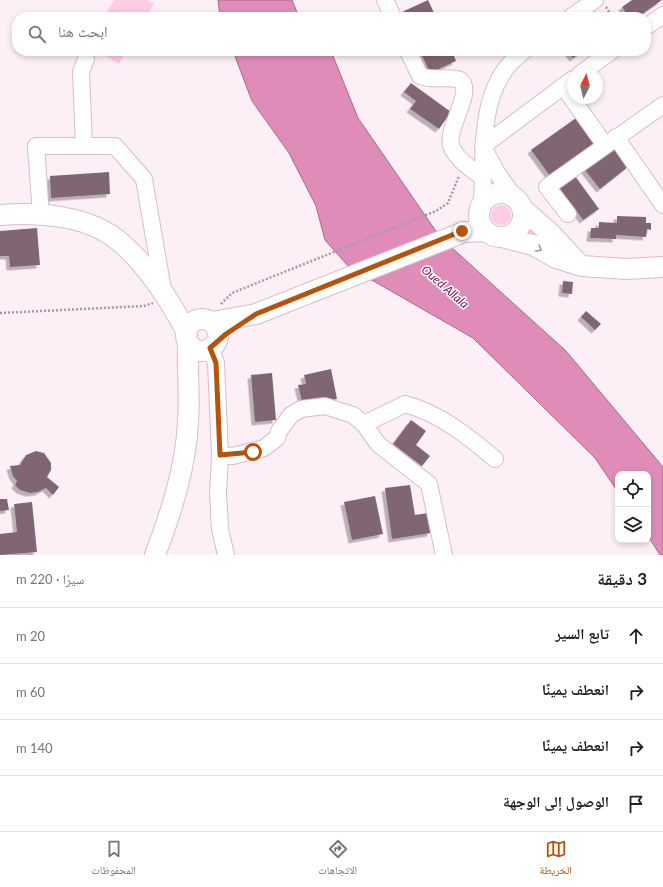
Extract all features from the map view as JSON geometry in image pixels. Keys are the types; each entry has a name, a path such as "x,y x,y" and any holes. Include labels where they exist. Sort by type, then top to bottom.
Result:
{"main road":[{"path":"457,234 470,225 485,200 495,194 518,202 582,266"},
{"path":"481,207 480,221 494,234 513,234 521,226 523,220 518,202"},
{"path":"0,215 22,214 80,222 114,238 128,250 201,343"},
{"path":"201,343 256,314 457,234 471,230 494,234 533,245 556,258 582,266 626,269 663,267"},
{"path":"163,294 208,321 216,328 218,335 201,343"},
{"path":"155,555 181,470 188,422 188,386 201,343 191,324 199,319 208,321 256,314"}],"street":[{"path":"385,0 391,12"},
{"path":"578,12 595,0"},
{"path":"651,23 663,15"},
{"path":"410,56 420,76 434,80 453,78 462,83 465,89 450,138 451,146 463,162 483,178"},
{"path":"481,207 483,178 482,146 486,113 500,80 511,60 517,56"},
{"path":"588,68 605,56"},
{"path":"84,146 81,72 86,59"},
{"path":"482,146 567,84"},
{"path":"583,104 610,141 663,205"},
{"path":"568,214 547,187 663,105"},
{"path":"41,216 36,146 115,146 144,179 163,294"},
{"path":"482,146 499,176 518,202"},
{"path":"201,343 216,363 220,455 220,529 226,555"},
{"path":"364,424 405,404 418,408 462,432 495,458"},
{"path":"220,455 240,454 264,448 277,438 279,431 291,415 301,409 325,406 353,415 364,424 378,444 428,484 444,555"}],"path":[{"path":"245,288 436,211 448,203 456,186 463,162"},
{"path":"0,314 144,306 154,303 163,294"}],"shaded area":[{"path":"114,0 147,0 154,4 149,12 107,12"},
{"path":"105,56 123,56 119,64"},
{"path":"501,205 508,208 511,215 508,222 501,225 494,222 491,215 494,208"},
{"path":"528,222 567,257 520,234"}],"water":[{"path":"218,0 292,0 297,12 219,12"},
{"name":"Oued Allala","path":"235,56 333,56 358,118 440,237 566,351 663,467 663,555 660,555 651,541 651,471 615,471 615,488 595,458 473,338 349,267 325,240 316,206 289,153 252,101"}],"building":[{"path":"428,0 434,12 402,12"},
{"path":"632,0 662,0 645,12 626,12 622,7"},
{"path":"422,56 454,56 456,61 430,73"},
{"path":"411,83 451,112 439,129 410,109 416,101 404,92"},
{"path":"576,118 595,143 550,176 531,150"},
{"path":"614,146 629,166 600,189 584,169"},
{"path":"109,172 110,194 51,198 50,176"},
{"path":"575,176 599,209 583,220 559,187"},
{"path":"617,216 646,217 646,223 651,223 651,230 647,229 646,237 616,235 616,239 590,238 591,228 599,228 599,222 617,223"},
{"path":"37,228 40,265 10,267 9,256 0,256 0,231"},
{"path":"563,281 573,282 572,294 562,293"},
{"path":"586,311 601,324 595,330 581,317"},
{"path":"331,369 337,399 303,406 298,385 306,384 304,375"},
{"path":"272,373 276,420 255,422 251,375"},
{"path":"411,420 426,431 416,445 430,456 422,466 393,444"},
{"path":"36,451 44,453 51,463 51,470 47,477 59,487 53,495 46,488 38,492 30,493 20,490 15,485 17,481 13,476 10,466 20,465 26,455"},
{"path":"410,485 415,515 428,513 431,533 392,539 385,488"},
{"path":"375,496 383,534 352,540 344,502"},
{"path":"0,499 7,499 9,510 0,511"},
{"path":"32,502 37,552 0,555 0,534 17,532 14,504"}],"route":[{"path":"253,452 233,456 220,455 216,363 210,348 226,334 256,314 462,231"}]}
